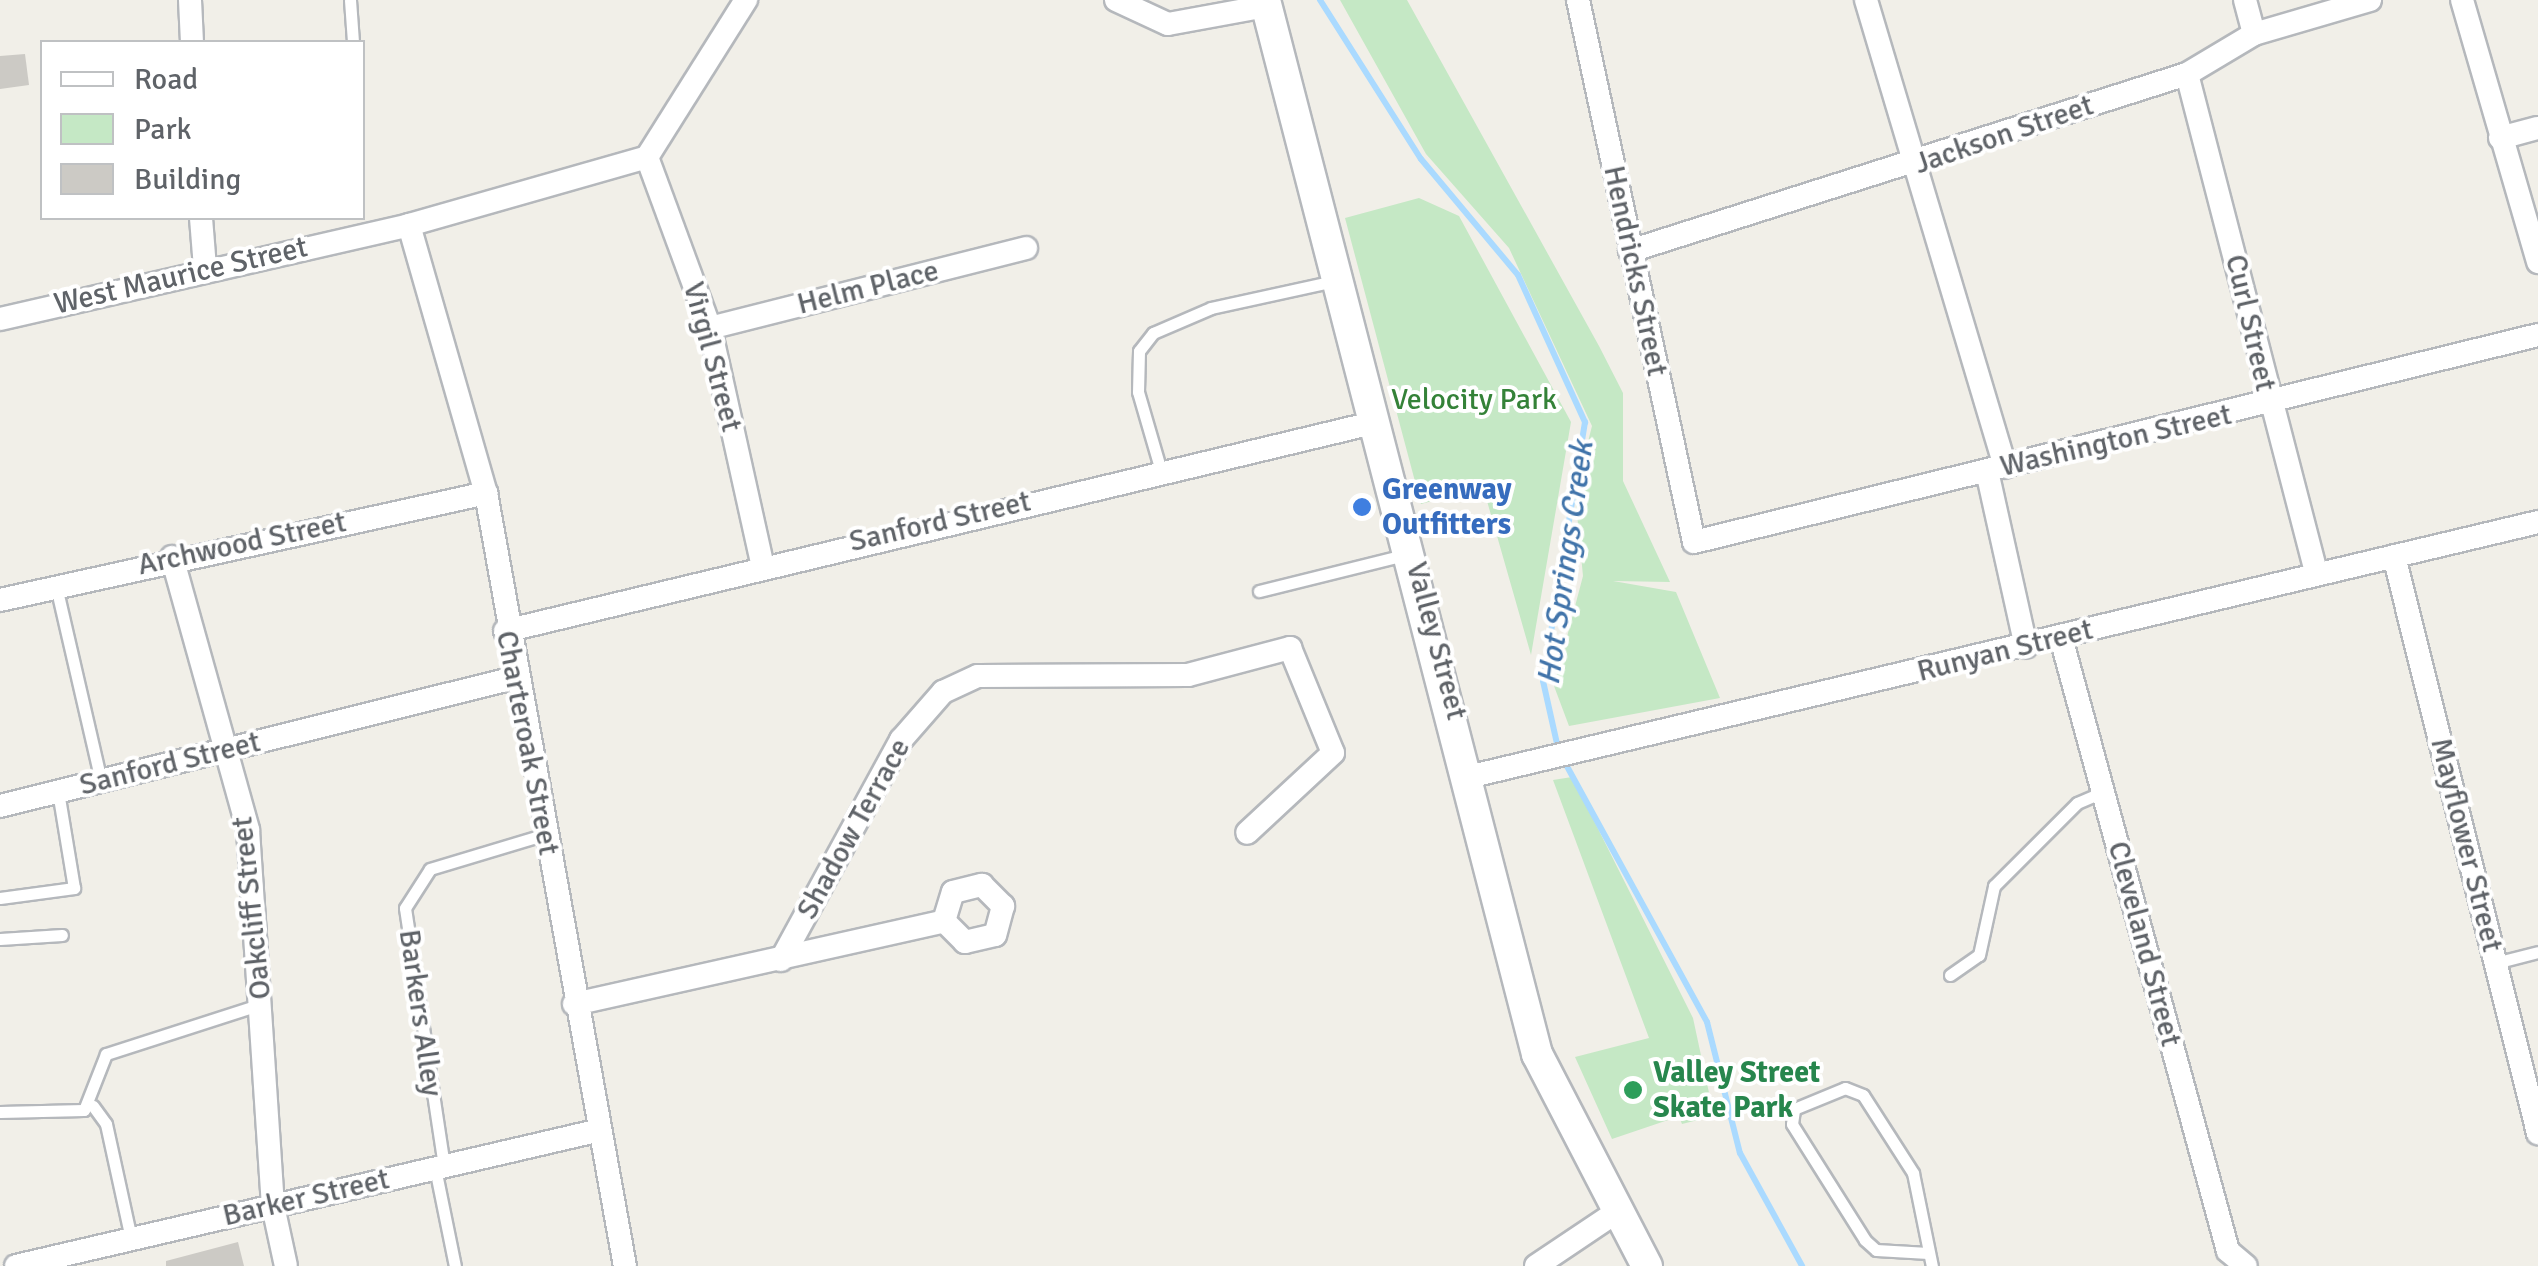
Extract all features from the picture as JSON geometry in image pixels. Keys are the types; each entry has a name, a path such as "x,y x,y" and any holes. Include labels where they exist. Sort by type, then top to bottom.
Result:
{"street":[{"path":"190,0 192,40"},
{"path":"647,157 746,0"},
{"path":"1116,0 1168,24 1274,2"},
{"name":"Hendricks Street","path":"1578,0 1694,542"},
{"path":"1866,0 1996,469 2026,646"},
{"path":"2245,0 2254,34"},
{"name":"Jackson Street","path":"1630,251 1910,167 2187,74 2254,34 2370,0"},
{"path":"2462,0 2538,262"},
{"name":"Valley Street","path":"1274,2 1338,280 1472,776 1537,1054 1646,1266"},
{"name":"Curl Street","path":"2187,74 2316,572"},
{"path":"2500,138 2538,128"},
{"name":"West Maurice Street","path":"0,319 363,226 409,225 647,157"},
{"name":"Virgil Street","path":"647,157 710,328 762,562"},
{"path":"201,220 205,268"},
{"name":"Charteroak Street","path":"409,225 486,493 505,631 546,834 596,1132 625,1266"},
{"name":"Helm Place","path":"710,328 1026,248"},
{"name":"Washington Street","path":"1694,542 2538,336"},
{"name":"Sanford Street","path":"505,631 762,562 1376,422"},
{"name":"Archwood Street","path":"0,600 172,557 486,493"},
{"name":"Runyan Street","path":"1472,776 1578,754 2061,638 2316,572 2538,522"},
{"name":"Mayflower Street","path":"2394,556 2538,1134"},
{"name":"Oakcliff Street","path":"172,557 229,750 256,881 272,1206 286,1266"},
{"name":"Cleveland Street","path":"2061,638 2237,1258"},
{"name":"Shadow Terrace","path":"782,960 901,740 943,692 978,676 1188,675 1290,648 1334,752 1247,833"},
{"name":"Sanford Street","path":"0,806 514,678"},
{"path":"574,1004 944,921"},
{"name":"Barker Street","path":"16,1266 596,1132"},
{"path":"1536,1266 1618,1211"}],"lane":[{"path":"350,0 353,40"},
{"path":"1162,471 1138,392 1139,351 1153,333 1211,308 1338,280"},
{"path":"1259,591 1412,552"},
{"path":"56,586 101,781"},
{"path":"0,898 74,888 58,791"},
{"path":"1950,976 1979,955 1994,886 2077,803 2103,792"},
{"name":"Barkers Alley","path":"456,1266 405,908 430,869 546,834"},
{"path":"0,939 62,935"},
{"path":"2496,962 2538,952"},
{"path":"131,1239 106,1124 93,1106 106,1054 262,1004"},
{"path":"1845,1088 1863,1094 1913,1172 1930,1260 1876,1250 1865,1240 1792,1124 1794,1109 1845,1088"},
{"path":"0,1112 93,1106"}],"green space":[{"path":"1340,0 1407,0 1599,346 1623,393 1623,481 1670,582 1613,581 1676,592 1720,698 1569,726 1554,686 1583,576 1575,493 1592,426 1509,248 1426,154"},
{"name":"Velocity Park","path":"1419,198 1459,216 1571,422 1531,655 1483,487 1421,504 1345,218"},
{"path":"1572,777 1693,1018 1714,1116 1682,1124 1670,1094 1677,1117 1612,1139 1575,1057 1649,1038 1553,780"}],"building":[{"path":"25,54 29,85 0,89 0,56"},
{"path":"238,1242 244,1266 166,1266 166,1261"}],"waterway":[{"name":"Hot Springs Creek","path":"1320,0 1421,159 1518,275 1585,422 1543,681 1558,748"},
{"name":"Hot Springs Creek","path":"1563,759 1707,1022 1740,1153 1802,1266"}],"place":[{"name":"Greenway Outfitters","path":"1362,507"},
{"name":"Valley Street Skate Park","path":"1633,1090"}]}
